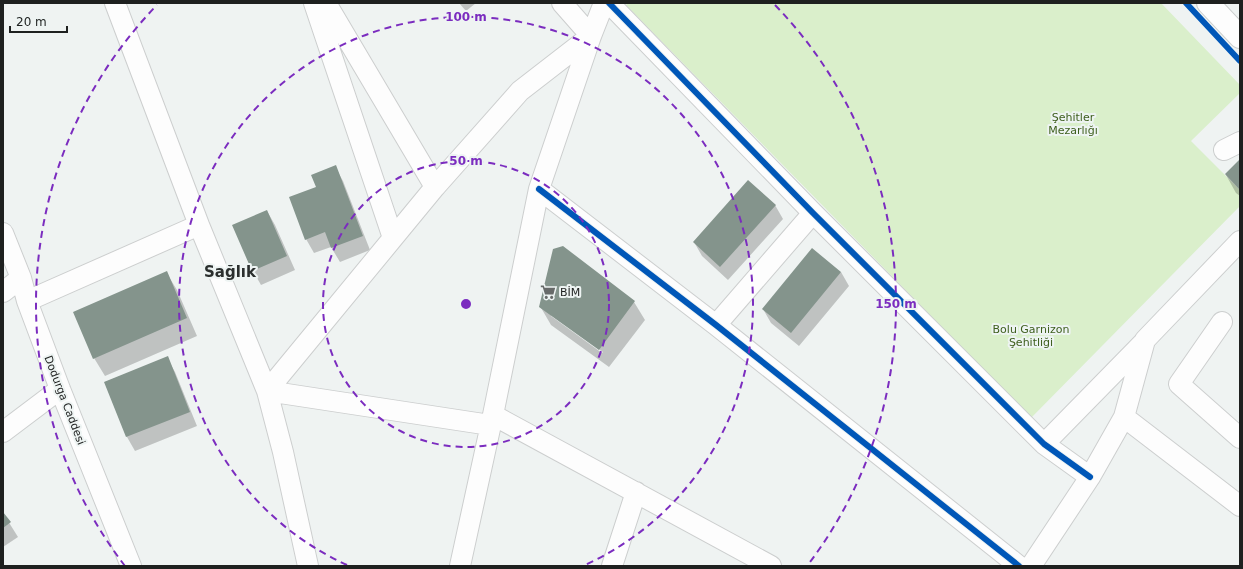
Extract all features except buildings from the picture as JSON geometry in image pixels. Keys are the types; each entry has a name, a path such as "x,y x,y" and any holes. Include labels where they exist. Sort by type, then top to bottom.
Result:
{"main road":[{"path":"1208,3 1240,37"}],"street":[{"path":"115,3 199,225 267,391 283,452 308,566"},
{"path":"314,3 393,238"},
{"path":"326,3 435,187"},
{"path":"562,3 591,36"},
{"path":"460,566 539,189 591,36 604,3"},
{"path":"608,3 813,213 1044,444 1090,478"},
{"path":"267,391 435,187 520,91 591,36"},
{"path":"539,189 716,325 1019,566"},
{"path":"716,325 813,213"},
{"path":"27,301 199,225"},
{"name":"Dodurga Caddesi","path":"3,233 21,278 27,301 60,389 131,566"},
{"path":"1044,444 1240,241"},
{"path":"3,292 21,278"},
{"path":"1222,322 1179,384 1240,438"},
{"path":"1031,566 1090,478 1124,417 1145,340"},
{"path":"3,432 60,389"},
{"path":"267,391 491,420 636,492 771,566"},
{"path":"1124,417 1240,506"},
{"path":"612,566 636,492"}],"green space":[{"name":"Şehitler Mezarlığı","path":"628,3 1161,3 1240,85 1240,93 1191,141 1240,190 1240,206 1031,418 626,5"}],"cycle path":[{"path":"609,3 813,213 1044,444 1090,477"},
{"path":"1186,3 1240,61"},
{"path":"539,189 716,325 1019,566"}],"place":[{"name":"BİM","path":"548,292"}],"district":[{"name":"Sağlık","path":"230,272"}],"park label":[{"name":"Bolu Garnizon Şehitliği","path":"1031,335"}]}
